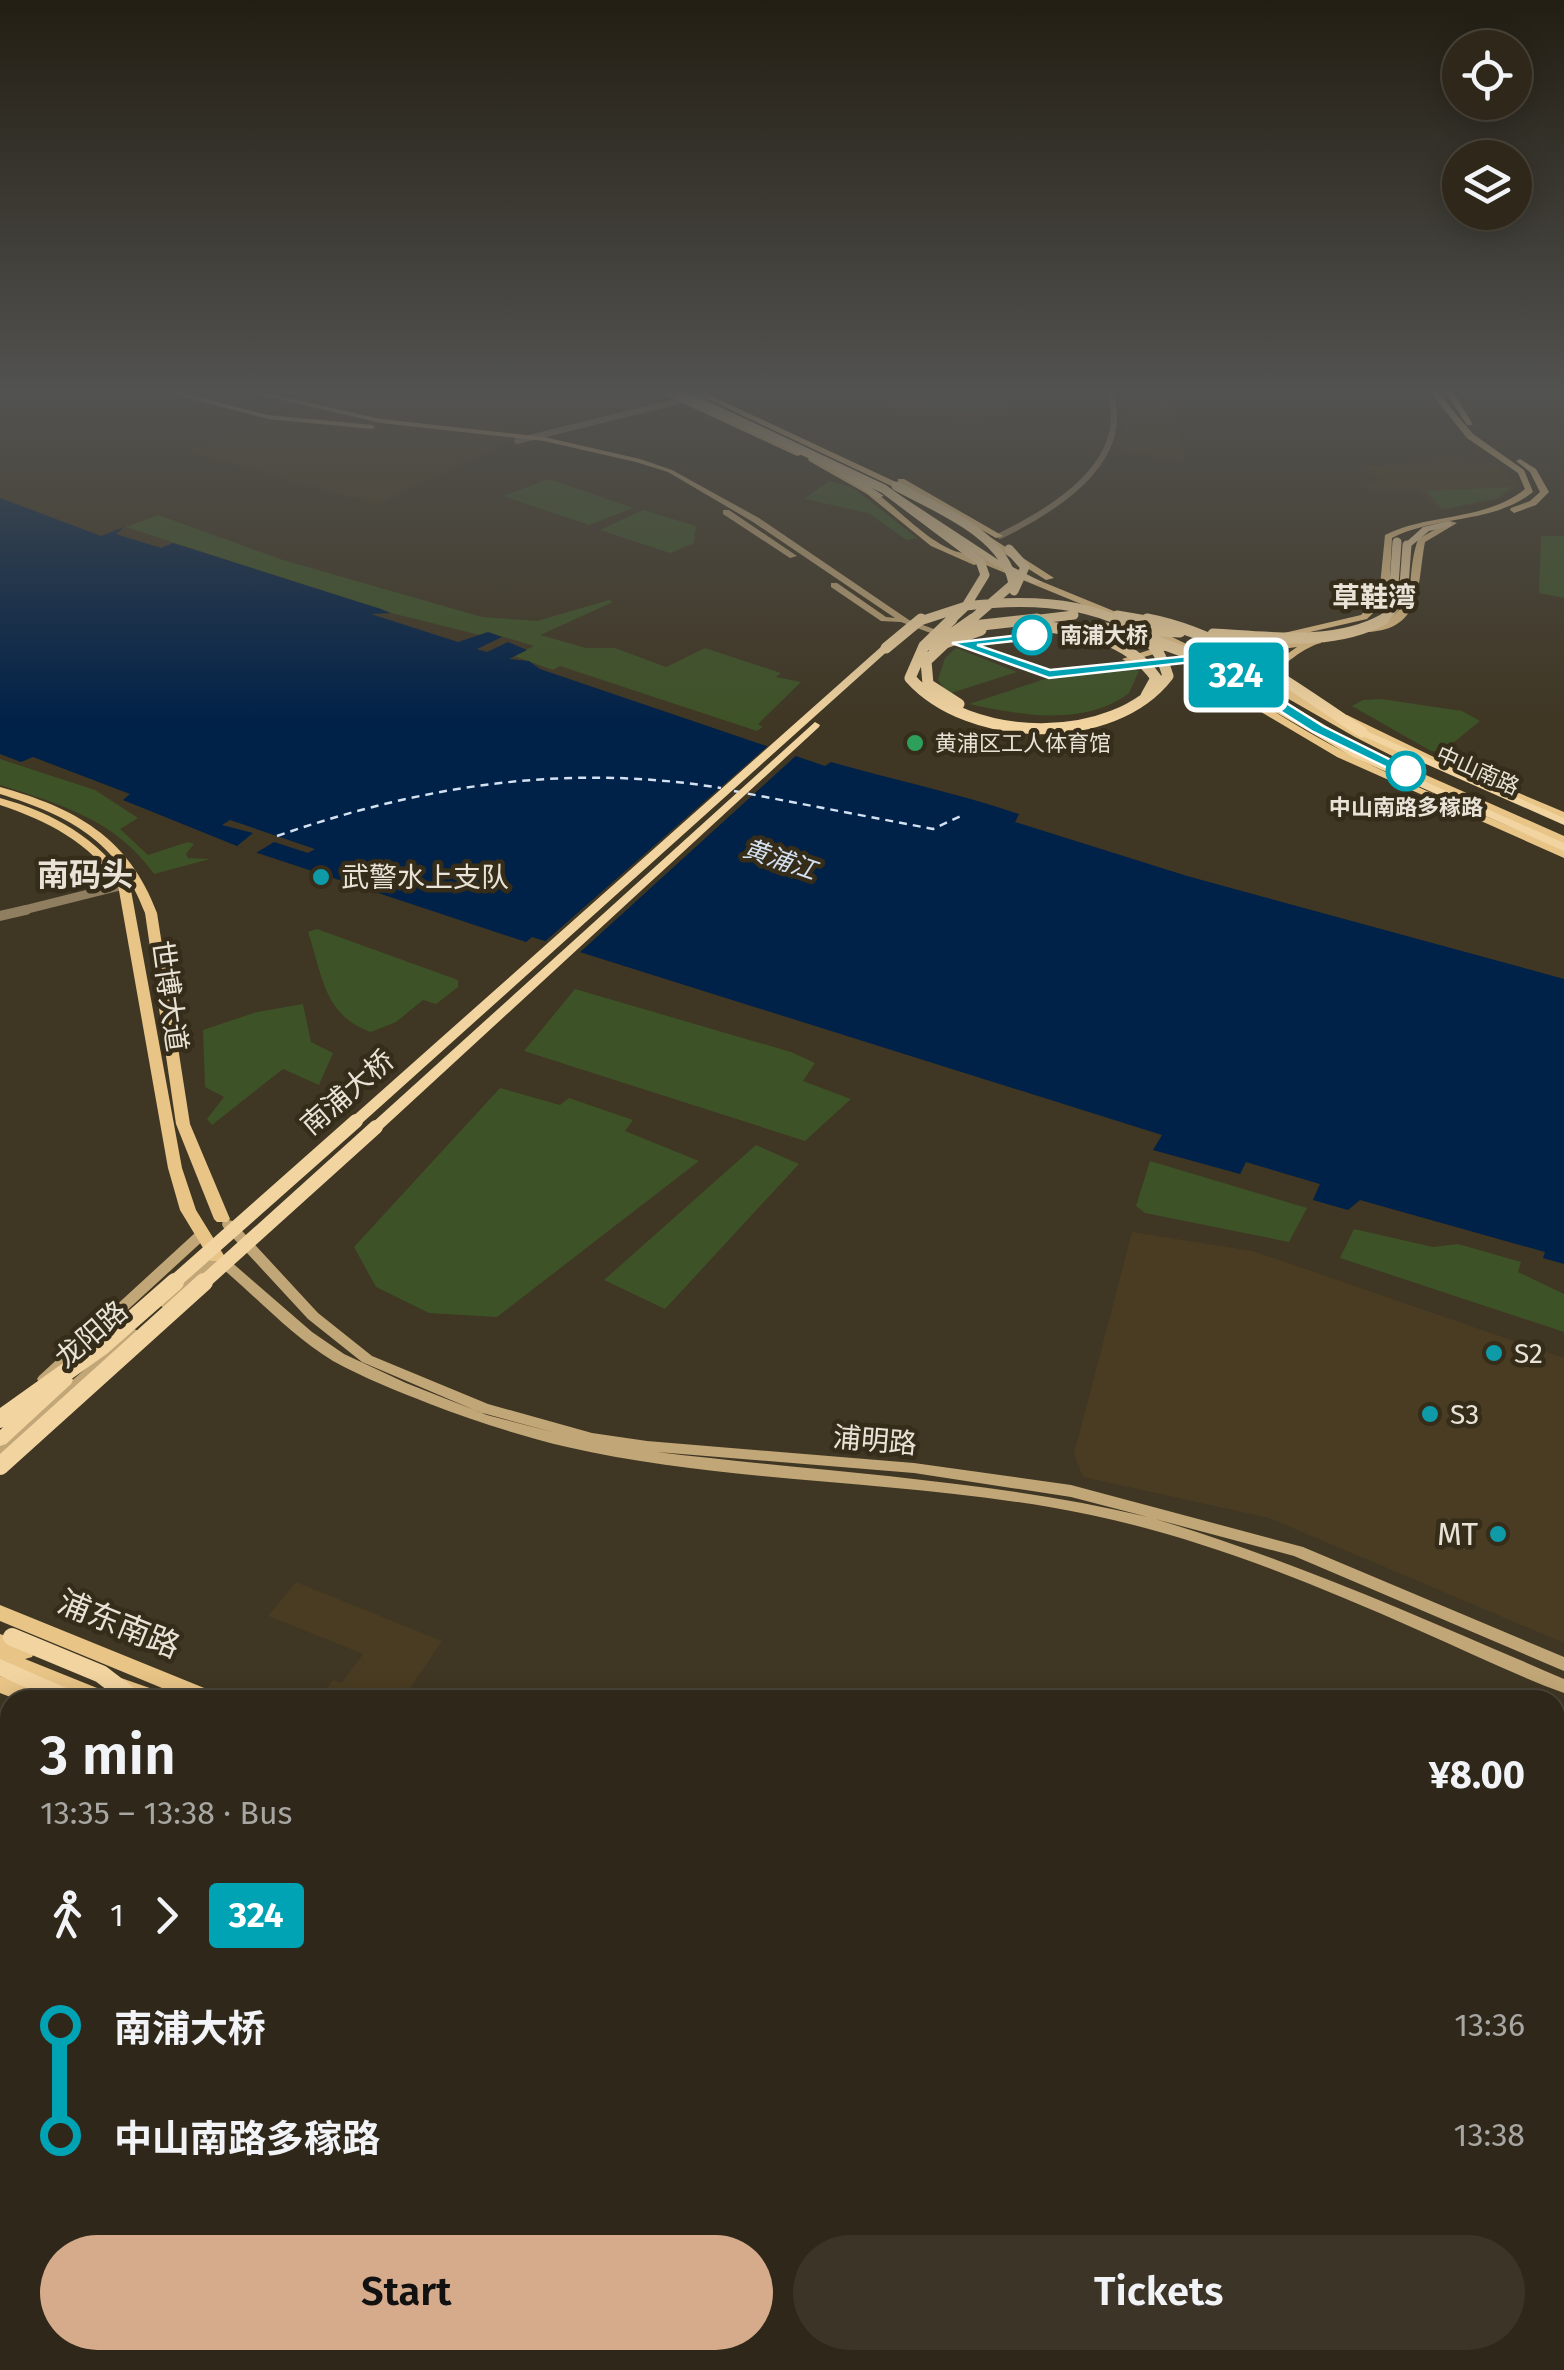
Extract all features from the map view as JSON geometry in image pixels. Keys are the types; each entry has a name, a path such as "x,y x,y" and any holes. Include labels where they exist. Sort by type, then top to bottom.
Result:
{"highway":[{"path":"905,504 974,568 980,584 969,602"},
{"path":"907,504 980,562 988,578 986,586 969,602"},
{"path":"913,504 992,556 1037,577"},
{"path":"914,504 1008,560 1012,584 998,601"},
{"path":"929,645 1021,584 1024,567 1019,558 935,504"},
{"path":"996,622 1269,632 1337,628 1382,612 1394,599 1402,544 1416,524"},
{"path":"1402,544 1426,529 1448,524"},
{"path":"1034,626 1284,637 1348,631 1380,622 1397,610 1406,586 1402,544"},
{"name":"南浦大桥","path":"0,1440 899,634 922,618 986,602 1045,604 1089,611 1150,637 1164,654 1168,676 1156,697 1124,714 1082,724 1004,724 954,713 922,696 914,686 910,668 929,645 969,602"},
{"name":"南浦大桥","path":"0,1466 243,1251 919,631 965,613 1015,606 1099,617 1144,647 1152,658 1151,680 1125,703 1048,719 990,714 954,703 928,684 926,661 945,644 981,630 1034,626 1086,634 1124,647 1148,663 1156,678 1151,692 1113,713 1087,719 1032,722 983,716 957,709 922,687 918,673 929,645"},
{"path":"929,645 958,629 996,622 1109,614 1186,626 1217,639 1386,745 1564,823"},
{"path":"1034,626 1166,644 1335,744 1564,847"},
{"path":"0,1419 102,1347"},
{"path":"0,1633 100,1674 122,1690"},
{"path":"1,1680 37,1690"}],"main road":[{"path":"727,504 906,622 1047,672 1314,642 1380,626 1406,610 1420,583 1416,560 1421,541 1448,524 1531,504"},
{"name":"中山南路","path":"884,504 934,544 973,562 1058,581"},
{"name":"中山南路","path":"899,504 996,568"},
{"name":"中山南路","path":"914,504 1037,577 1210,654"},
{"name":"中山南路","path":"945,504 1000,536 1058,581 1265,682 1379,748 1564,823"},
{"path":"1047,672 1128,659 1210,654 1364,617 1384,597 1388,537 1416,524 1508,504"},
{"path":"956,543 973,562"},
{"path":"1155,632 1171,646"},
{"path":"1265,682 1273,669 1314,642"},
{"path":"1128,659 1171,646 1210,654"},
{"name":"中山南路","path":"1210,654 1213,675 1341,755 1564,847"},
{"name":"中山南路","path":"1273,669 1398,744 1564,823"},
{"name":"世博大道","path":"0,790 58,811 100,836 141,882 151,914 184,1124 222,1218"},
{"name":"世博大道","path":"0,802 72,831 106,858 124,885 134,924 166,1128 188,1210 217,1257"},
{"name":"浦明路","path":"222,1218 313,1316 356,1350 467,1402 536,1424 648,1446 914,1468 1071,1491 1298,1551 1564,1664"},
{"name":"龙阳路","path":"0,1428 16,1406 201,1235"},
{"name":"浦明路","path":"217,1257 321,1346 436,1403 505,1428 640,1456 917,1481 1096,1510 1294,1570 1564,1686"},
{"name":"龙阳路","path":"0,1451 217,1257"},
{"name":"浦东南路","path":"0,1613 188,1690"},
{"name":"浦东南路","path":"0,1642 132,1690"},
{"path":"0,1656 80,1690"}],"street":[{"path":"1000,536 1063,504"},
{"path":"0,916 141,882"}],"shaded area":[{"path":"1433,504 1478,504 1440,511"},
{"path":"1132,1232 1253,1251 1564,1358 1564,1643 1269,1518 1083,1477 1074,1454"},
{"path":"296,1582 442,1641 409,1690 326,1690 333,1680 342,1683 363,1654 268,1616"}],"green space":[{"path":"526,504 620,504 633,508 589,525"},
{"path":"825,504 873,504 917,538 907,540 868,513"},
{"path":"1438,504 1470,504 1443,509"},
{"path":"643,510 696,526 694,543 670,553 600,530"},
{"path":"158,515 283,560 482,617 537,621 609,600 613,602 540,635 586,648 615,648 666,667 705,648 781,673 776,677 801,682 758,724 763,727 757,731 560,666 553,670 514,656 534,646 488,632 480,635 391,613 126,527"},
{"path":"1541,536 1564,536 1564,598 1539,593"},
{"path":"956,648 1017,672 948,694 938,680 945,658"},
{"path":"1139,671 1129,693 1092,711 1030,714 969,704 1045,679"},
{"path":"1363,700 1462,711 1480,721 1443,751 1431,751 1352,706"},
{"path":"0,759 95,790 138,818 120,829 148,855 188,842 194,844 186,854 188,858 210,859 154,874 122,840 85,816 0,785"},
{"path":"317,929 458,980 458,987 436,1004 423,1000 396,1022 371,1032 343,1015 327,992 308,932"},
{"path":"575,989 791,1052 815,1063 803,1081 851,1099 805,1141 524,1051"},
{"path":"303,1004 311,1042 333,1053 319,1085 283,1069 212,1125 207,1119 224,1097 205,1087 203,1030 257,1012"},
{"path":"500,1088 560,1105 569,1098 633,1120 625,1131 699,1161 497,1317 429,1313 376,1287 354,1247"},
{"path":"756,1145 799,1164 665,1309 604,1280"},
{"path":"1150,1161 1307,1208 1289,1242 1145,1213 1136,1206"},
{"path":"1354,1229 1433,1247 1458,1244 1521,1262 1518,1272 1564,1294 1564,1332 1340,1258"}],"water":[{"name":"黄浦江","path":"0,504 15,504 101,536 124,527 116,534 161,548 173,543 381,609 391,613 371,614 458,642 488,632 502,637 477,649 487,652 508,642 527,650 509,659 529,661 540,669 825,766 831,762 972,800 1019,814 1015,822 1187,876 1564,979 1564,1264 1543,1258 1545,1252 1360,1200 1348,1210 1313,1200 1320,1184 1246,1162 1240,1174 1153,1150 1162,1135 532,937 526,942 237,846 123,800 130,794 33,757 21,762 0,754"}],"pier":[{"path":"770,744 799,753 576,956 541,945"},
{"path":"118,802 253,853 237,846 253,833 222,825 230,820 315,849 308,853 274,842 256,853 308,873 205,840"}],"ferry route":[{"path":"277,836 387,803 496,784 607,778 721,788"},
{"path":"734,791 933,829 965,814"}],"bus line":[{"name":"324","path":"1032,635 959,643 1049,674 1204,657 1318,729 1406,771"}],"place":[{"name":"南浦大桥","path":"1032,635"},
{"name":"黄浦区工人体育馆","path":"915,743"},
{"name":"中山南路多稼路","path":"1406,771"},
{"name":"武警水上支队","path":"321,877"},
{"name":"S2","path":"1494,1353"},
{"name":"S3","path":"1430,1414"},
{"name":"MT","path":"1498,1534"}],"district":[{"name":"草鞋湾","path":"1374,597"},
{"name":"南码头","path":"85,875"}]}
